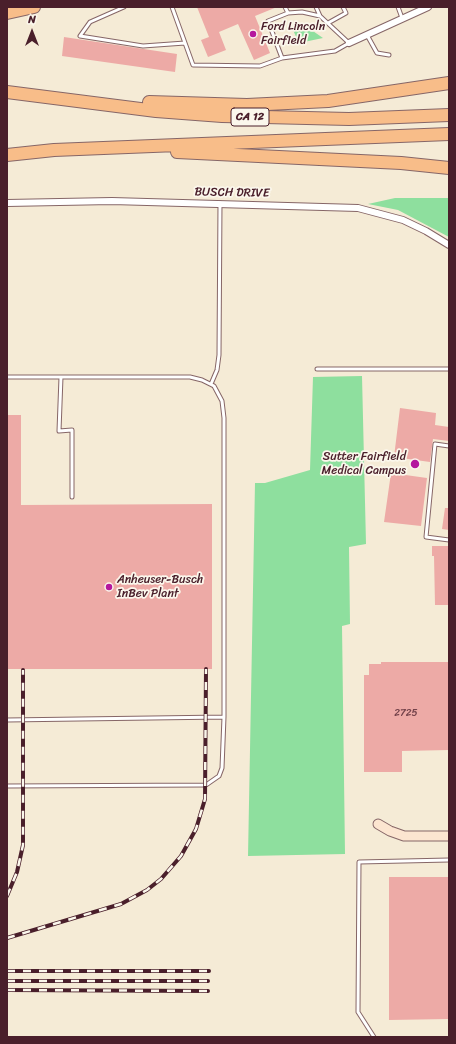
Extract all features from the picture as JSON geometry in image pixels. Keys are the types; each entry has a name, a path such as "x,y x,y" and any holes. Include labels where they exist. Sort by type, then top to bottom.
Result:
{"highway":[{"path":"7,11 12,7"},
{"path":"7,11 34,7"},
{"path":"51,98 247,105 328,101 449,83"},
{"name":"CA 12","path":"7,92 156,111 222,116 349,119 449,115"},
{"name":"CA 12","path":"7,155 54,150 449,134"},
{"path":"54,150 291,157 401,163 449,168"}],"street":[{"path":"349,43 428,7"},
{"name":"BUSCH DRIVE","path":"7,203 104,201 358,208 403,220 426,231 449,245"},
{"path":"378,824 390,832 404,836 449,836"}],"lane":[{"path":"124,7 90,22 80,36 143,46 185,43"},
{"path":"172,7 193,65 260,66 282,58 335,51 349,43 320,16 316,7"},
{"path":"285,7 288,13"},
{"path":"328,23 346,13 343,7"},
{"path":"398,7 402,18"},
{"path":"282,58 268,21 288,13 302,12 320,16"},
{"path":"367,35 377,54 389,55"},
{"path":"211,384 217,370 219,355 220,203"},
{"path":"317,369 449,369"},
{"path":"7,377 190,377 214,386 222,401 224,418 224,717 222,768 219,776 206,785 7,786"},
{"path":"61,377 59,431 72,430 72,497"},
{"path":"449,446 435,444 426,537 449,540"},
{"path":"7,720 224,717"},
{"path":"374,1037 358,1012 359,862 449,860"}],"green space":[{"path":"299,28 310,29 323,38 299,43 293,30"},
{"path":"395,198 449,198 449,237 398,210 368,204"},
{"path":"362,376 366,544 349,547 350,624 342,626 345,854 248,856 255,483 265,483 310,470 313,377"}],"building":[{"name":"Ford Lincoln Fairfield","path":"197,7 277,7 255,16 270,53 254,60 238,24 219,32 226,50 208,57 201,40 209,37"},
{"path":"64,37 177,54 175,72 62,56"},
{"path":"400,408 436,413 435,425 449,427 449,441 433,439 430,462 394,457"},
{"name":"Anheuser-Busch InBev Plant","path":"7,415 21,415 21,505 212,504 212,669 7,669"},
{"path":"391,473 427,478 421,526 384,522"},
{"path":"445,508 449,508 449,530 442,529"},
{"path":"432,546 449,546 449,605 435,605 434,556 432,556"},
{"path":"381,662 449,662 449,750 402,751 402,772 364,772 364,675 369,675 369,664 381,664"},
{"path":"389,877 449,877 449,1019 389,1020"}],"railway":[{"path":"7,938 121,904 147,890 161,879 181,856 196,829 205,799 206,669"},
{"path":"7,896 17,872 23,845 23,670"},
{"path":"7,971 209,971"},
{"path":"7,981 208,981"},
{"path":"7,990 208,991"}],"place":[{"name":"Ford Lincoln Fairfield","path":"253,34"},
{"name":"Sutter Fairfield Medical Campus","path":"415,464"},
{"name":"Anheuser-Busch InBev Plant","path":"109,587"}]}
